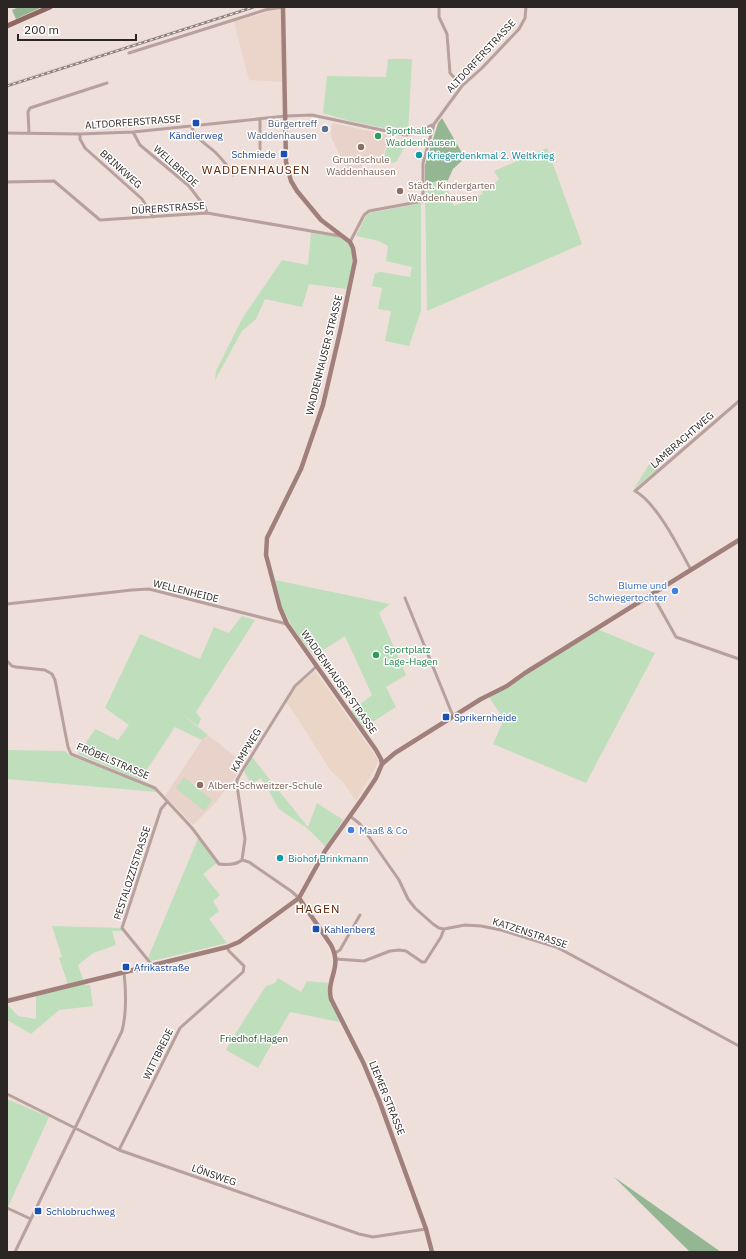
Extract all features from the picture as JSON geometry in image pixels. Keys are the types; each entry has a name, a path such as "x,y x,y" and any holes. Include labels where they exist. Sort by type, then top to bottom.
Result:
{"main road":[{"path":"7,26 50,7"},
{"path":"283,7 286,162 291,181 296,191 321,220 350,242"},
{"name":"WADDENHAUSER STRASSE","path":"350,242 353,248 355,261 323,405 301,469 267,538 266,555 280,608 287,624 376,750 382,764"},
{"path":"7,1001 227,947 239,942 299,898 325,851 376,778 382,764 395,753 481,699 507,686 525,673 739,540"},
{"path":"299,898 331,945 336,956"},
{"name":"LIEMER STRASSE","path":"336,956 336,968 330,988 331,999 363,1062 374,1088 426,1229 432,1252"}],"street":[{"path":"129,53 266,10 283,7"},
{"path":"439,7 439,16 447,34 450,73 462,86"},
{"name":"ALTDORFERSTRASSE","path":"7,133 80,134 133,132 286,116 312,115 405,135 413,134 434,124 462,86 482,68 519,29 525,18 526,7"},
{"path":"29,133 28,112 30,108 108,82"},
{"path":"260,119 260,149"},
{"path":"350,242 364,215 369,211 423,201 423,163 434,124"},
{"path":"191,126 194,134 215,152 229,167 233,175"},
{"name":"WELLBREDE","path":"133,132 140,144 189,186 206,207 207,213"},
{"name":"BRINKWEG","path":"80,134 80,139 85,148 142,199 153,217"},
{"name":"DÜRERSTRASSE","path":"7,182 54,181 100,220 207,213 342,236"},
{"name":"LAMBRACHTWEG","path":"691,570 656,510 635,491 739,401"},
{"name":"WELLENHEIDE","path":"7,604 149,589 287,624"},
{"path":"652,594 676,637 739,659"},
{"path":"405,598 453,716"},
{"name":"FRÖBELSTRASSE","path":"7,661 12,666 45,670 52,674 55,680 68,747 71,754 155,788 192,828 219,864 225,865 238,863 242,860"},
{"name":"KAMPWEG","path":"242,860 245,839 237,780 295,686 317,666"},
{"name":"PESTALOZZISTRASSE","path":"152,965 122,928 162,809 167,802"},
{"path":"336,956 364,960 390,951 399,950 406,951 422,962 425,962 441,937 444,929 439,928 428,921 415,908 405,895 399,880 360,824 350,816"},
{"path":"242,860 249,862 292,891 299,898"},
{"name":"LIEMER STRASSE","path":"336,956 360,915"},
{"name":"KATZENSTRASSE","path":"444,929 465,925 477,925 501,930 556,947 739,1046"},
{"name":"WITTBREDE","path":"119,1150 180,1028 244,970 244,966 227,947"},
{"path":"15,1252 122,1031 125,1021 124,972"},
{"name":"LÖNSWEG","path":"7,1094 76,1127 119,1150 359,1234 373,1237 426,1229"},
{"path":"7,1208 31,1219"}],"shaded area":[{"path":"248,7 259,7 7,88 7,83"},
{"path":"282,8 282,82 249,80 234,22"},
{"name":"Grundschule Waddenhausen","path":"332,123 388,135 383,159 362,160 362,168 346,168 331,137"},
{"path":"315,671 379,761 356,801 344,783 331,771 287,702 296,687"},
{"name":"Albert-Schweitzer-Schule","path":"208,735 236,757 231,763 232,768 237,775 216,802 193,825 165,796 202,740"}],"green space":[{"path":"19,7 42,7 16,19 12,10"},
{"path":"388,59 412,59 408,133 350,121 323,113 327,76 386,77"},
{"path":"442,118 465,158 453,169 448,180 425,183 425,165 438,123"},
{"path":"387,147 404,148 396,162 391,163 389,159 383,159"},
{"path":"547,148 582,244 427,311 425,183 448,180 449,196 454,206 483,194 482,191 493,185 499,179 494,171"},
{"path":"421,203 421,311 409,346 385,341 391,311 378,309 382,288 372,286 375,273 381,272 410,277 412,267 386,261 388,246 379,241 356,236 366,216 370,213"},
{"path":"311,233 339,237 346,240 350,245 353,259 347,289 309,284 302,307 265,299 256,319 242,331 215,380 216,371 242,319 282,260 308,265"},
{"path":"651,461 658,469 634,489"},
{"path":"275,580 390,604 379,613 406,675 386,687 396,707 363,728 351,711 372,695 345,636 314,656 292,627 282,607"},
{"path":"242,616 255,620 196,712 201,719 198,726 178,711 208,735 202,740 175,727 140,780 78,754 95,729 118,740 129,725 105,708 140,634 200,659 214,627 229,633"},
{"path":"597,629 655,653 586,783 493,744 504,719 489,697 508,688"},
{"path":"7,750 65,751 70,756 116,772 154,788 157,792 7,779"},
{"path":"252,757 308,827 317,803 343,820 326,847 307,828 279,809 261,778 251,784 244,771"},
{"path":"184,777 212,800 204,811 176,788"},
{"path":"199,836 218,862 203,874 220,895 213,901 219,911 209,919 227,943 152,961 148,958"},
{"path":"52,926 121,928 123,931 112,931 116,945 93,953 78,965 85,985 90,985 93,1006 59,1010 31,1034 7,1020 7,1004 18,1016 36,1019 36,995 65,988 67,981 59,958 62,957"},
{"name":"Friedhof Hagen","path":"278,978 301,992 307,981 328,983 329,995 340,1022 290,1012 258,1068 226,1050 266,986 275,983"},
{"path":"7,1099 49,1117 8,1207 7,1207"},
{"path":"614,1177 721,1252 690,1252"}],"railway":[{"path":"7,86 254,7"}],"place":[{"name":"Kändlerweg","path":"196,123"},
{"name":"Bürgertreff Waddenhausen","path":"325,129"},
{"name":"Sporthalle Waddenhausen","path":"378,136"},
{"name":"Grundschule Waddenhausen","path":"361,147"},
{"name":"Schmiede","path":"284,154"},
{"name":"Kriegerdenkmal 2. Weltkrieg","path":"419,155"},
{"name":"Städt. Kindergarten Waddenhausen","path":"400,191"},
{"name":"Blume und Schwiegertochter","path":"675,591"},
{"name":"Sportplatz Lage-Hagen","path":"376,655"},
{"name":"Sprikernheide","path":"446,717"},
{"name":"Albert-Schweitzer-Schule","path":"200,785"},
{"name":"Maaß & Co","path":"351,830"},
{"name":"Biohof Brinkmann","path":"280,858"},
{"name":"Kahlenberg","path":"316,929"},
{"name":"Afrikastraße","path":"126,967"},
{"name":"Schlobruchweg","path":"38,1211"}],"district":[{"name":"WADDENHAUSEN","path":"256,169"},
{"name":"HAGEN","path":"318,908"}]}
